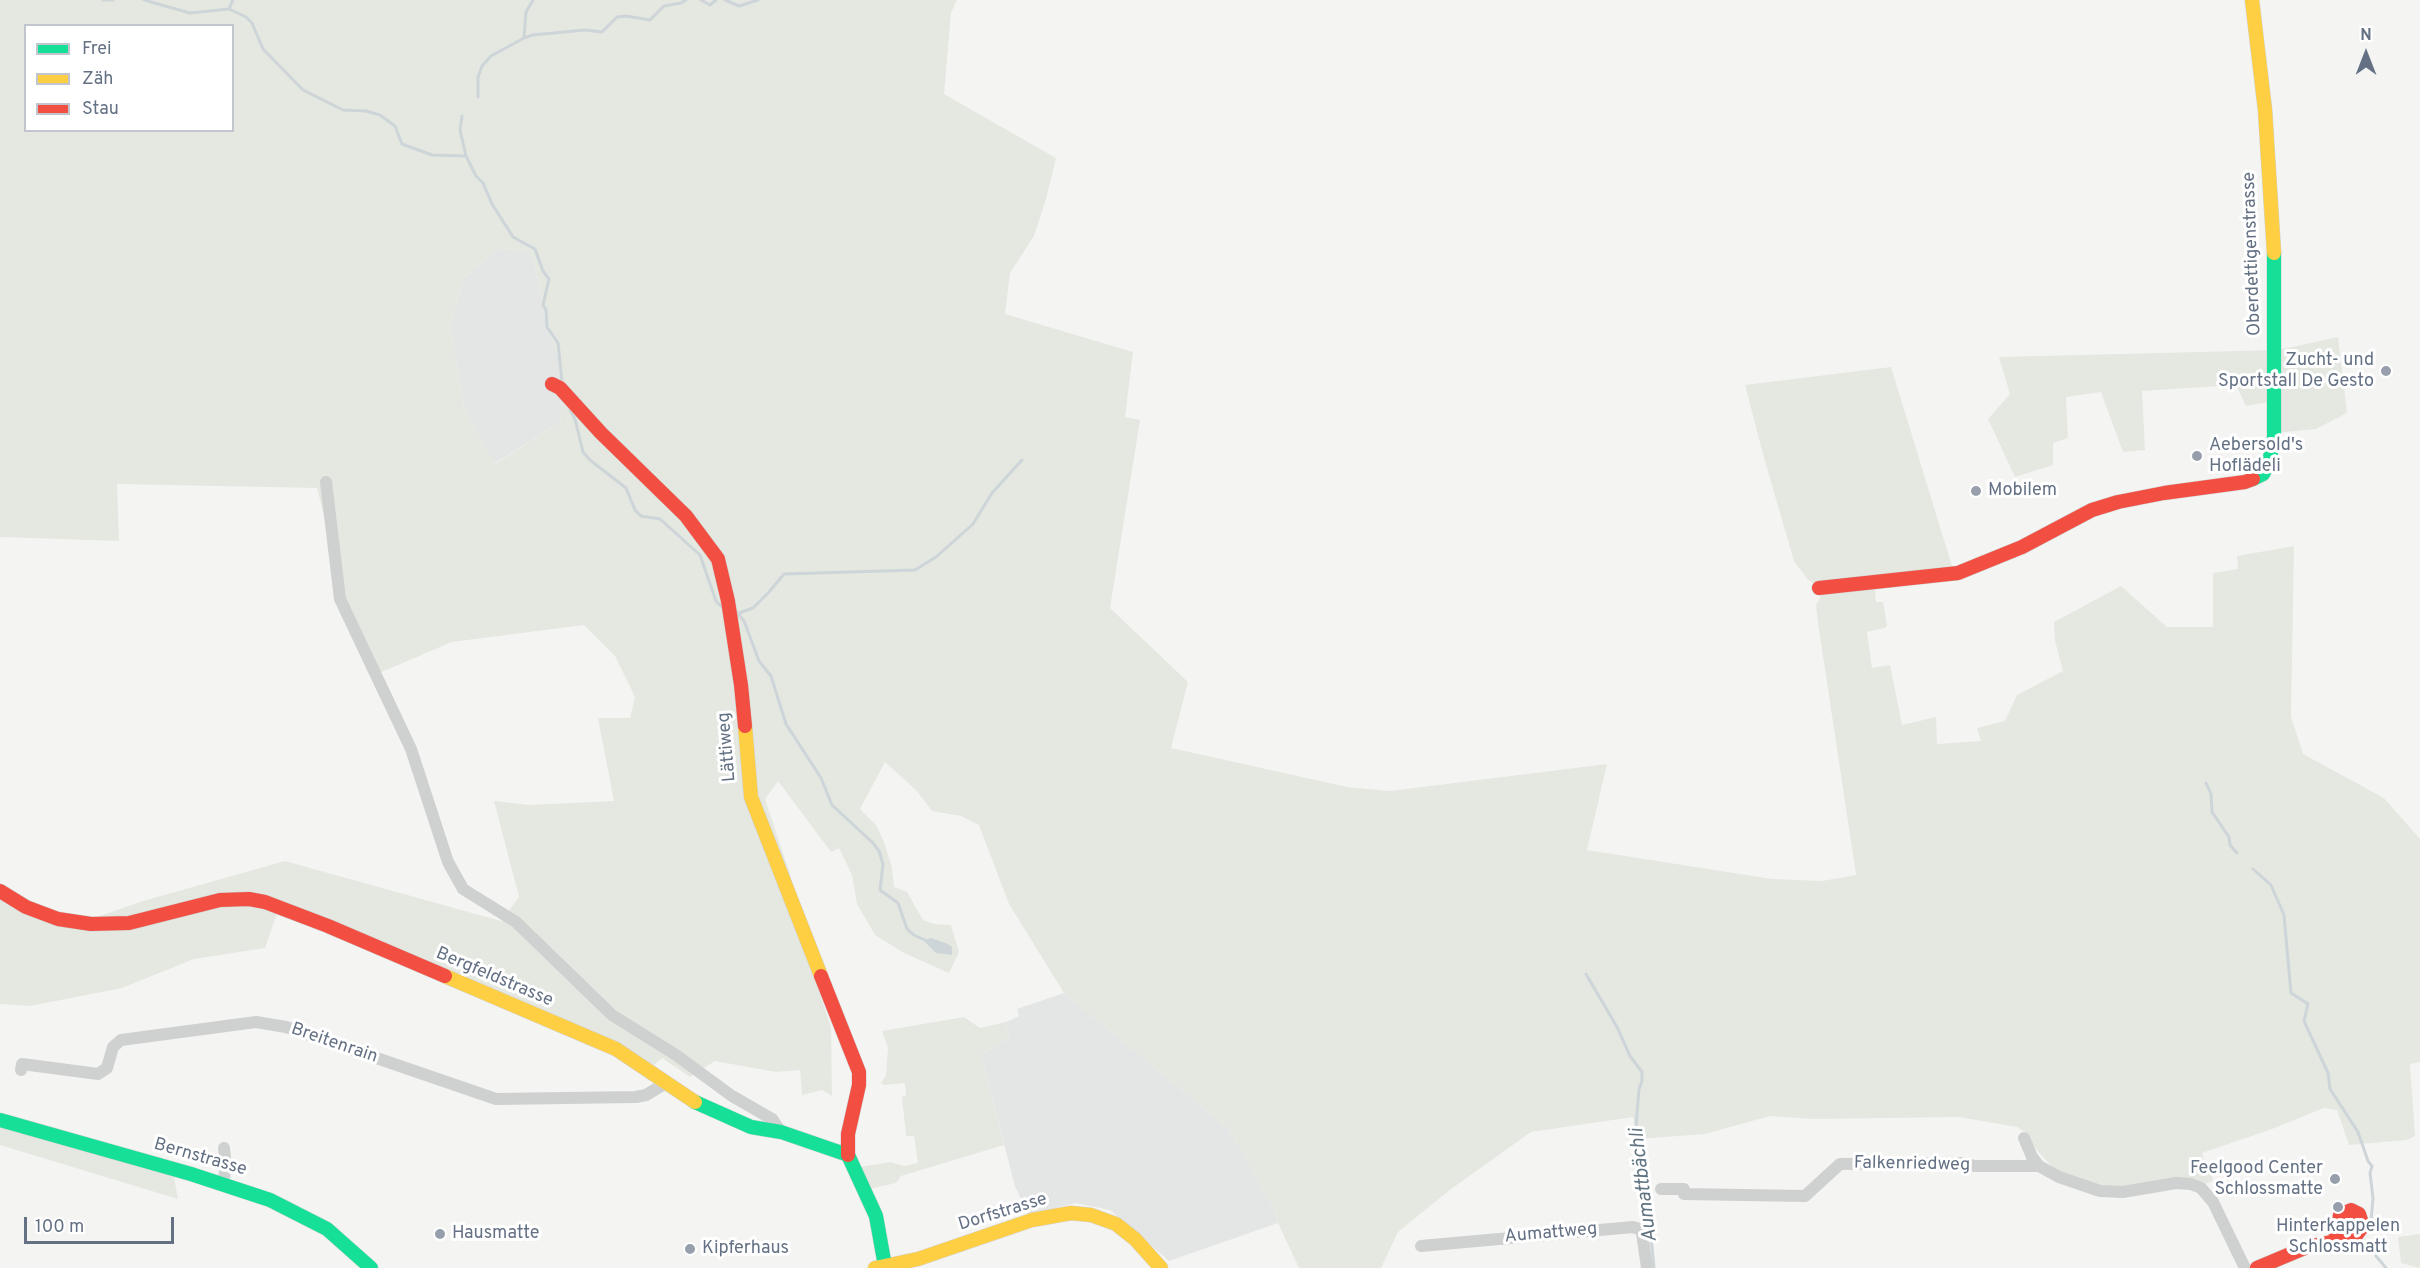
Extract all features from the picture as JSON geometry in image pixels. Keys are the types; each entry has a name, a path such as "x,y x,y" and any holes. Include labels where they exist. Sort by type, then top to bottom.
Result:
{"street":[{"name":"Oberdettigenstrasse","path":"1819,588 1958,573 2022,547 2092,510 2152,495 2245,482 2263,474 2269,462 2274,438 2274,261 2265,110 2252,0"},
{"name":"Lättiweg","path":"552,384 567,395 601,433 699,531 718,559 741,686 751,797 859,1072 859,1085 848,1134 848,1155"},
{"path":"326,482 340,599 411,749 448,862 463,889 516,922 612,1016 667,1048 732,1096 772,1119 781,1132"},
{"name":"Bergfeldstrasse","path":"0,891 26,907 58,919 91,924 129,923 220,900 249,899 265,902 328,926 606,1045 698,1104 729,1118 751,1126 781,1132 848,1155"},
{"name":"Breitenrain","path":"21,1071 22,1064 98,1074 107,1068 111,1050 121,1040 256,1022 286,1027 496,1099 636,1097 646,1095 666,1083"},
{"name":"Bernstrasse","path":"0,1120 223,1183 270,1200 314,1221 341,1240 371,1268"},
{"path":"2024,1138 2039,1166"},
{"path":"223,1183 226,1167 224,1148"},
{"path":"848,1155 876,1216 880,1231 879,1267"},
{"name":"Falkenriedweg","path":"1660,1189 1684,1189 1684,1194 1805,1196 1840,1164 1964,1163 1974,1166 2039,1166 2059,1177 2106,1192 2123,1192 2176,1183 2191,1184 2201,1188 2213,1202 2245,1268"},
{"name":"Dorfstrasse","path":"879,1267 918,1258 1032,1220 1071,1213 1091,1215 1116,1224 1135,1239 1161,1268"},
{"name":"Aumattweg","path":"1421,1246 1633,1227 1640,1229 1642,1233 1647,1268"},
{"path":"2257,1268 2298,1250 2335,1240"}],"shaded area":[{"path":"0,0 957,0 951,13 944,94 1056,158 1034,236 1010,273 1005,314 1133,352 1125,417 1140,420 1110,608 1188,682 1171,748 1347,787 1390,791 1607,764 1587,850 1772,879 1822,881 1856,875 1818,623 1816,605 1822,594 1875,589 1876,602 1883,602 1887,625 1885,628 1867,632 1872,668 1890,665 1902,725 1936,717 1937,744 1981,741 1977,728 2005,721 2017,695 2063,671 2055,641 2054,622 2121,586 2167,627 2213,627 2213,573 2238,569 2237,556 2294,546 2291,717 2303,754 2384,798 2420,839 2420,1062 2410,1064 2415,1136 2407,1140 2349,1145 2337,1110 2324,1108 2202,1153 2206,1169 2210,1169 2213,1181 2205,1184 2107,1189 2054,1169 2029,1141 2028,1134 2017,1127 1959,1117 1813,1119 1770,1116 1705,1134 1638,1139 1633,1117 1531,1132 1451,1189 1398,1232 1381,1268 1299,1268 1278,1223 1275,1211 1229,1129 1064,993 1009,904 979,825 961,816 932,811 916,790 885,762 860,809 876,825 884,842 892,868 894,887 907,892 923,920 934,924 951,925 959,952 949,973 904,953 875,935 857,904 852,875 839,848 831,852 778,781 765,799 790,874 802,941 831,1027 832,1096 822,1090 802,1095 800,1070 776,1072 715,1061 690,1077 662,1058 654,1065 281,902 265,948 194,959 122,988 30,1006 0,1004 0,894 85,921 143,901 285,861 501,921 519,897 494,801 530,805 614,801 598,718 630,718 635,697 615,656 584,625 452,642 372,676 342,587 317,488 117,484 119,541 0,537","holes":["498,249 519,250 533,256 545,316 564,375 560,422 495,464 464,408 450,325 464,278"]},
{"path":"498,249 519,250 533,256 545,316 564,375 560,422 494,464 464,408 450,325 464,278"},
{"path":"2338,337 2347,413 2316,429 2274,433 2274,401 2246,406 2236,385 2142,391 2145,450 2123,452 2101,392 2066,397 2068,438 2053,443 2053,465 2015,477 1988,419 2010,394 1999,357 2278,350"},
{"path":"1891,367 1952,566 1815,584 1808,580 1794,561 1745,385"},
{"path":"931,938 952,947 952,955 936,953 925,940"},
{"path":"1064,993 1229,1129 1275,1211 1278,1223 1169,1261 1110,1210 1075,1203 1028,1215 1015,1186 981,1055 1009,1038 1006,1022 1019,1016 1017,1009"},
{"path":"964,1017 980,1028 1006,1022 1009,1038 981,1055 1004,1145 901,1176 896,1183 869,1189 859,1167 891,1162 904,1166 918,1163 914,1136 906,1136 902,1097 906,1095 905,1083 884,1085 881,1083 886,1075 888,1048 882,1031"},
{"path":"0,1127 174,1177 178,1199 0,1145"},
{"path":"2420,1234 2420,1268 2401,1263 2398,1237"}],"waterway":[{"path":"103,0 113,0"},
{"path":"144,0 190,13 229,9"},
{"path":"233,0 229,9 246,17 252,23 263,49 303,90 343,110 366,111 380,115 395,126 402,144 432,155 466,156"},
{"path":"524,38 526,12 533,0"},
{"path":"478,97 478,77 482,66 491,56 524,38 533,35 585,30 602,32 617,17 626,16 650,20 664,6 686,0"},
{"path":"701,0 710,5 716,0"},
{"path":"725,0 739,6 758,0"},
{"path":"462,116 460,130 466,156 476,176 483,183 492,204 513,237 535,249 543,271 549,279 543,305 546,310 547,327 558,343 562,382"},
{"path":"570,410 575,419 583,452 626,488 635,510 641,516 660,519 700,555 716,601 723,608"},
{"path":"739,613 753,608 784,574 915,570 936,557 973,524 992,493 1022,460"},
{"path":"735,610 744,621 759,661 771,676 786,724 821,778 832,805 879,851 883,864 880,890 898,903 907,929 929,942"},
{"path":"2206,783 2211,794 2212,812 2229,837 2230,845 2237,853"},
{"path":"2253,869 2271,885 2284,915 2291,993 2308,1004 2304,1021 2328,1073 2330,1089 2358,1132 2372,1166 2370,1173 2373,1198 2371,1221"},
{"name":"Aumattbächli","path":"1586,974 1617,1027 1630,1056 1642,1072 1636,1126 1642,1143 1654,1268"},
{"path":"2374,1246 2376,1256 2386,1268"}],"traffic: fast":[{"path":"2253,479 2263,474 2269,462 2274,438 2274,253"},
{"path":"695,1102 751,1127 781,1132 848,1155 876,1216 885,1266"},
{"path":"0,1120 191,1174 270,1200 327,1229 371,1268"}],"traffic: slow":[{"path":"2252,0 2265,110 2274,253"},
{"path":"745,726 751,797 821,976"},
{"path":"445,976 616,1049 695,1102"},
{"path":"875,1268 918,1259 1032,1220 1071,1213 1091,1215 1116,1224 1135,1239 1161,1268"}],"traffic: jam":[{"path":"552,384 560,388 601,433 686,516 718,559 728,601 745,726"},
{"path":"1819,588 1958,573 2022,547 2092,510 2118,502 2164,493 2253,479"},
{"path":"0,891 26,907 58,919 91,924 129,923 220,900 249,899 265,902 445,976"},
{"path":"821,976 859,1072 859,1085 848,1134 848,1155"},
{"path":"2257,1268 2307,1247 2355,1237 2363,1226 2359,1214 2351,1210 2340,1215 2335,1240"}],"place":[{"name":"Zucht- und Sportstall De Gesto","path":"2386,371"},
{"name":"Aebersold's Hoflädeli","path":"2197,456"},
{"name":"Mobilem","path":"1976,491"},
{"name":"Feelgood Center Schlossmatte","path":"2335,1179"},
{"name":"Hinterkappelen Schlossmatt","path":"2338,1207"},
{"name":"Hausmatte","path":"440,1234"},
{"name":"Kipferhaus","path":"690,1249"}]}
